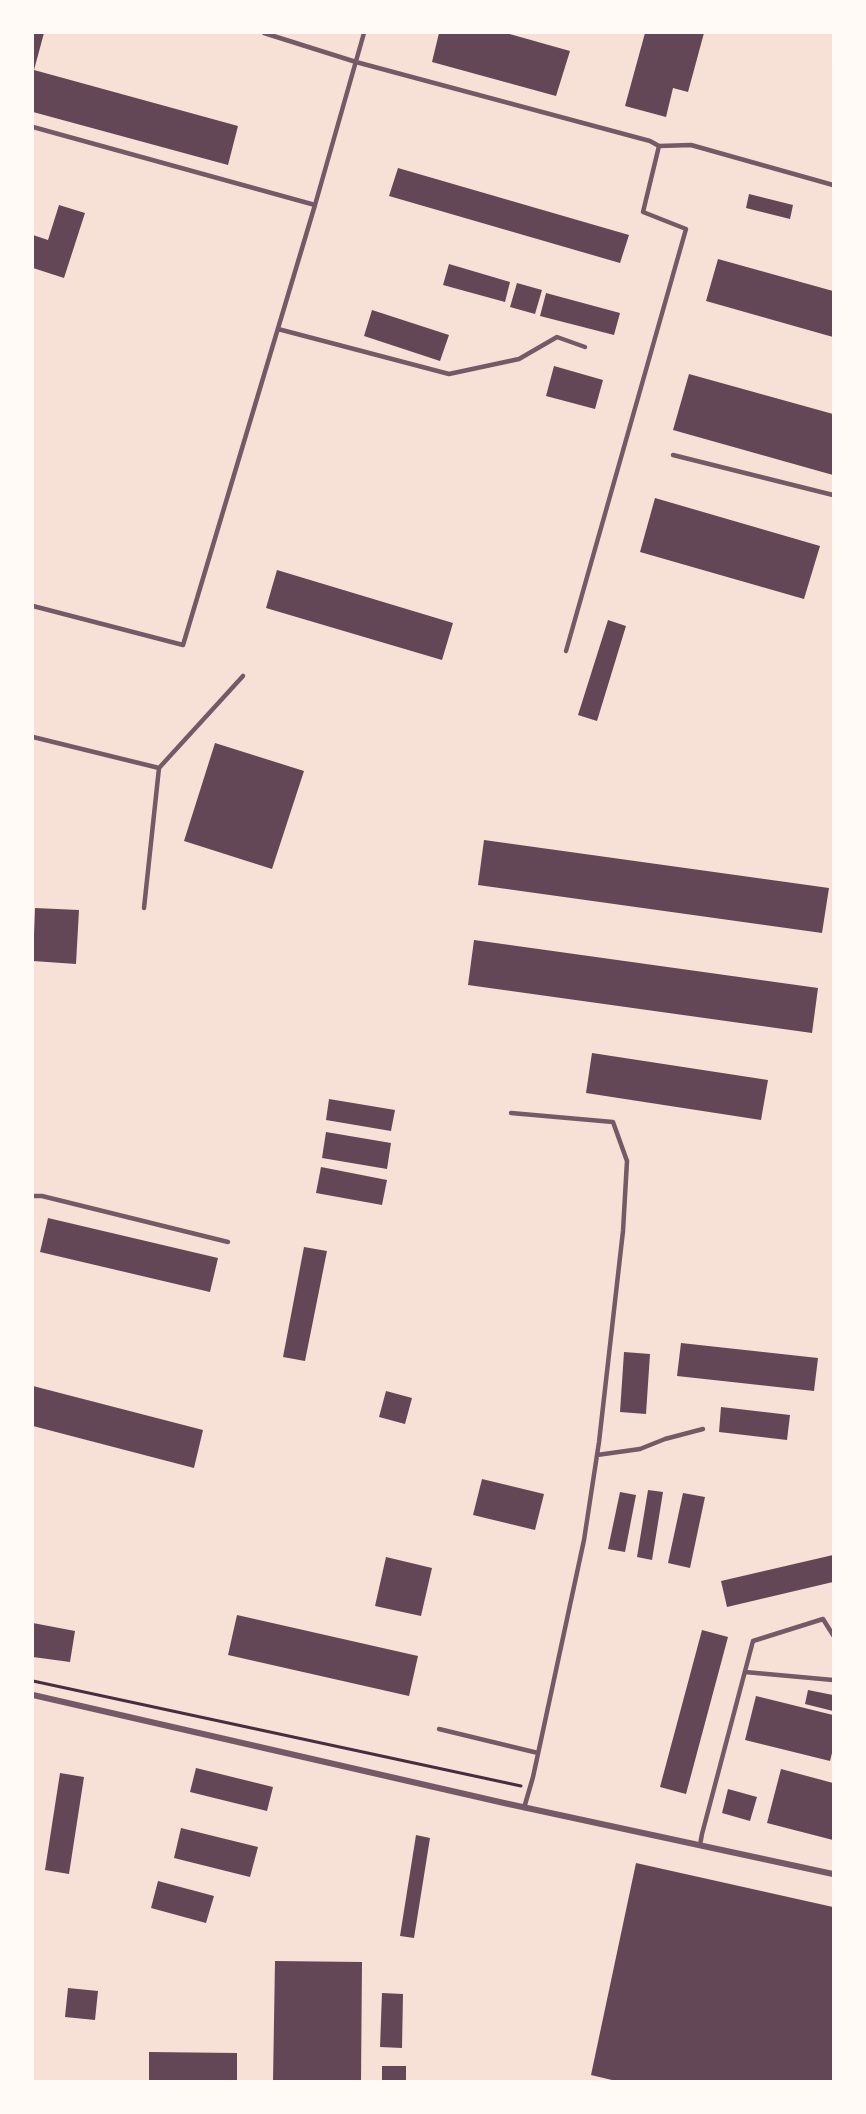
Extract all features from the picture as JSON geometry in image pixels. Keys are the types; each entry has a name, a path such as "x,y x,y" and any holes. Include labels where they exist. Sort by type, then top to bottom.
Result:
{"street":[{"path":"33,1695 524,1808 833,1874"}],"lane":[{"path":"264,33 356,62 650,141 659,146 691,145 833,185"},
{"path":"33,606 183,645 364,33"},
{"path":"33,128 315,205"},
{"path":"566,651 686,229 643,212 659,146"},
{"path":"278,329 449,374 519,358 557,337 585,347"},
{"path":"673,455 833,495"},
{"path":"144,908 159,768 243,676"},
{"path":"33,737 159,768"},
{"path":"511,1113 613,1122 627,1161 623,1231 597,1455 584,1540 524,1808"},
{"path":"33,1196 42,1196 228,1242"},
{"path":"597,1455 640,1449 665,1439 703,1429"},
{"path":"700,1845 753,1641 823,1619 833,1635"},
{"path":"745,1672 833,1680"},
{"path":"439,1729 538,1753"}],"path":[{"path":"33,1681 530,1788"}],"building":[{"path":"33,33 44,33 34,70 238,126 228,165 33,112"},
{"path":"439,33 506,33 570,51 556,96 432,62"},
{"path":"645,33 704,33 688,92 673,88 666,117 625,106"},
{"path":"398,168 629,235 620,263 389,196"},
{"path":"749,194 793,205 790,219 746,208"},
{"path":"59,205 85,213 64,278 33,268 33,235 48,240"},
{"path":"718,259 833,291 833,337 706,301"},
{"path":"449,264 510,282 505,302 443,285"},
{"path":"517,283 542,290 535,314 510,307"},
{"path":"546,293 620,313 614,335 540,316"},
{"path":"372,310 449,335 440,361 364,336"},
{"path":"554,366 603,380 595,409 546,396"},
{"path":"689,374 833,414 833,475 673,430"},
{"path":"655,498 820,546 804,599 640,552"},
{"path":"277,570 453,623 442,660 266,608"},
{"path":"608,620 626,626 597,721 578,715"},
{"path":"215,743 304,771 272,869 184,841"},
{"path":"484,840 829,888 822,933 478,885"},
{"path":"35,908 79,910 76,964 33,961"},
{"path":"474,940 818,988 812,1033 468,985"},
{"path":"592,1053 768,1080 761,1120 586,1093"},
{"path":"329,1099 395,1110 391,1131 326,1120"},
{"path":"326,1132 391,1143 387,1169 322,1158"},
{"path":"321,1167 387,1180 382,1205 316,1193"},
{"path":"48,1218 218,1258 210,1292 40,1252"},
{"path":"304,1247 327,1251 305,1361 283,1357"},
{"path":"681,1343 818,1358 814,1391 677,1376"},
{"path":"624,1352 650,1354 646,1414 620,1412"},
{"path":"33,1386 203,1430 194,1468 33,1426"},
{"path":"386,1391 412,1398 405,1424 379,1417"},
{"path":"721,1407 790,1415 787,1440 719,1432"},
{"path":"482,1479 544,1494 535,1530 473,1515"},
{"path":"648,1490 663,1492 652,1560 637,1557"},
{"path":"620,1492 636,1495 625,1552 608,1549"},
{"path":"683,1493 705,1497 690,1568 668,1563"},
{"path":"833,1555 833,1582 727,1607 721,1581"},
{"path":"386,1557 432,1568 421,1616 375,1606"},
{"path":"237,1615 418,1656 409,1696 228,1655"},
{"path":"33,1623 75,1631 70,1662 33,1657"},
{"path":"702,1630 728,1637 686,1794 660,1787"},
{"path":"808,1690 833,1695 833,1711 805,1704"},
{"path":"756,1696 833,1715 833,1749 830,1761 745,1740"},
{"path":"196,1768 273,1787 267,1811 190,1792"},
{"path":"781,1769 833,1783 833,1840 767,1823"},
{"path":"60,1773 84,1777 69,1874 45,1870"},
{"path":"728,1789 757,1797 750,1821 722,1813"},
{"path":"181,1828 258,1847 250,1877 174,1858"},
{"path":"416,1835 430,1838 414,1938 400,1936"},
{"path":"636,1863 833,1907 833,2081 616,2081 591,2075"},
{"path":"158,1881 214,1896 206,1923 151,1908"},
{"path":"275,1961 362,1962 361,2081 273,2081"},
{"path":"68,1988 98,1991 95,2020 65,2017"},
{"path":"382,1993 403,1994 402,2048 380,2047"},
{"path":"149,2052 237,2053 237,2081 149,2081"},
{"path":"382,2066 406,2066 406,2081 382,2081"}]}
